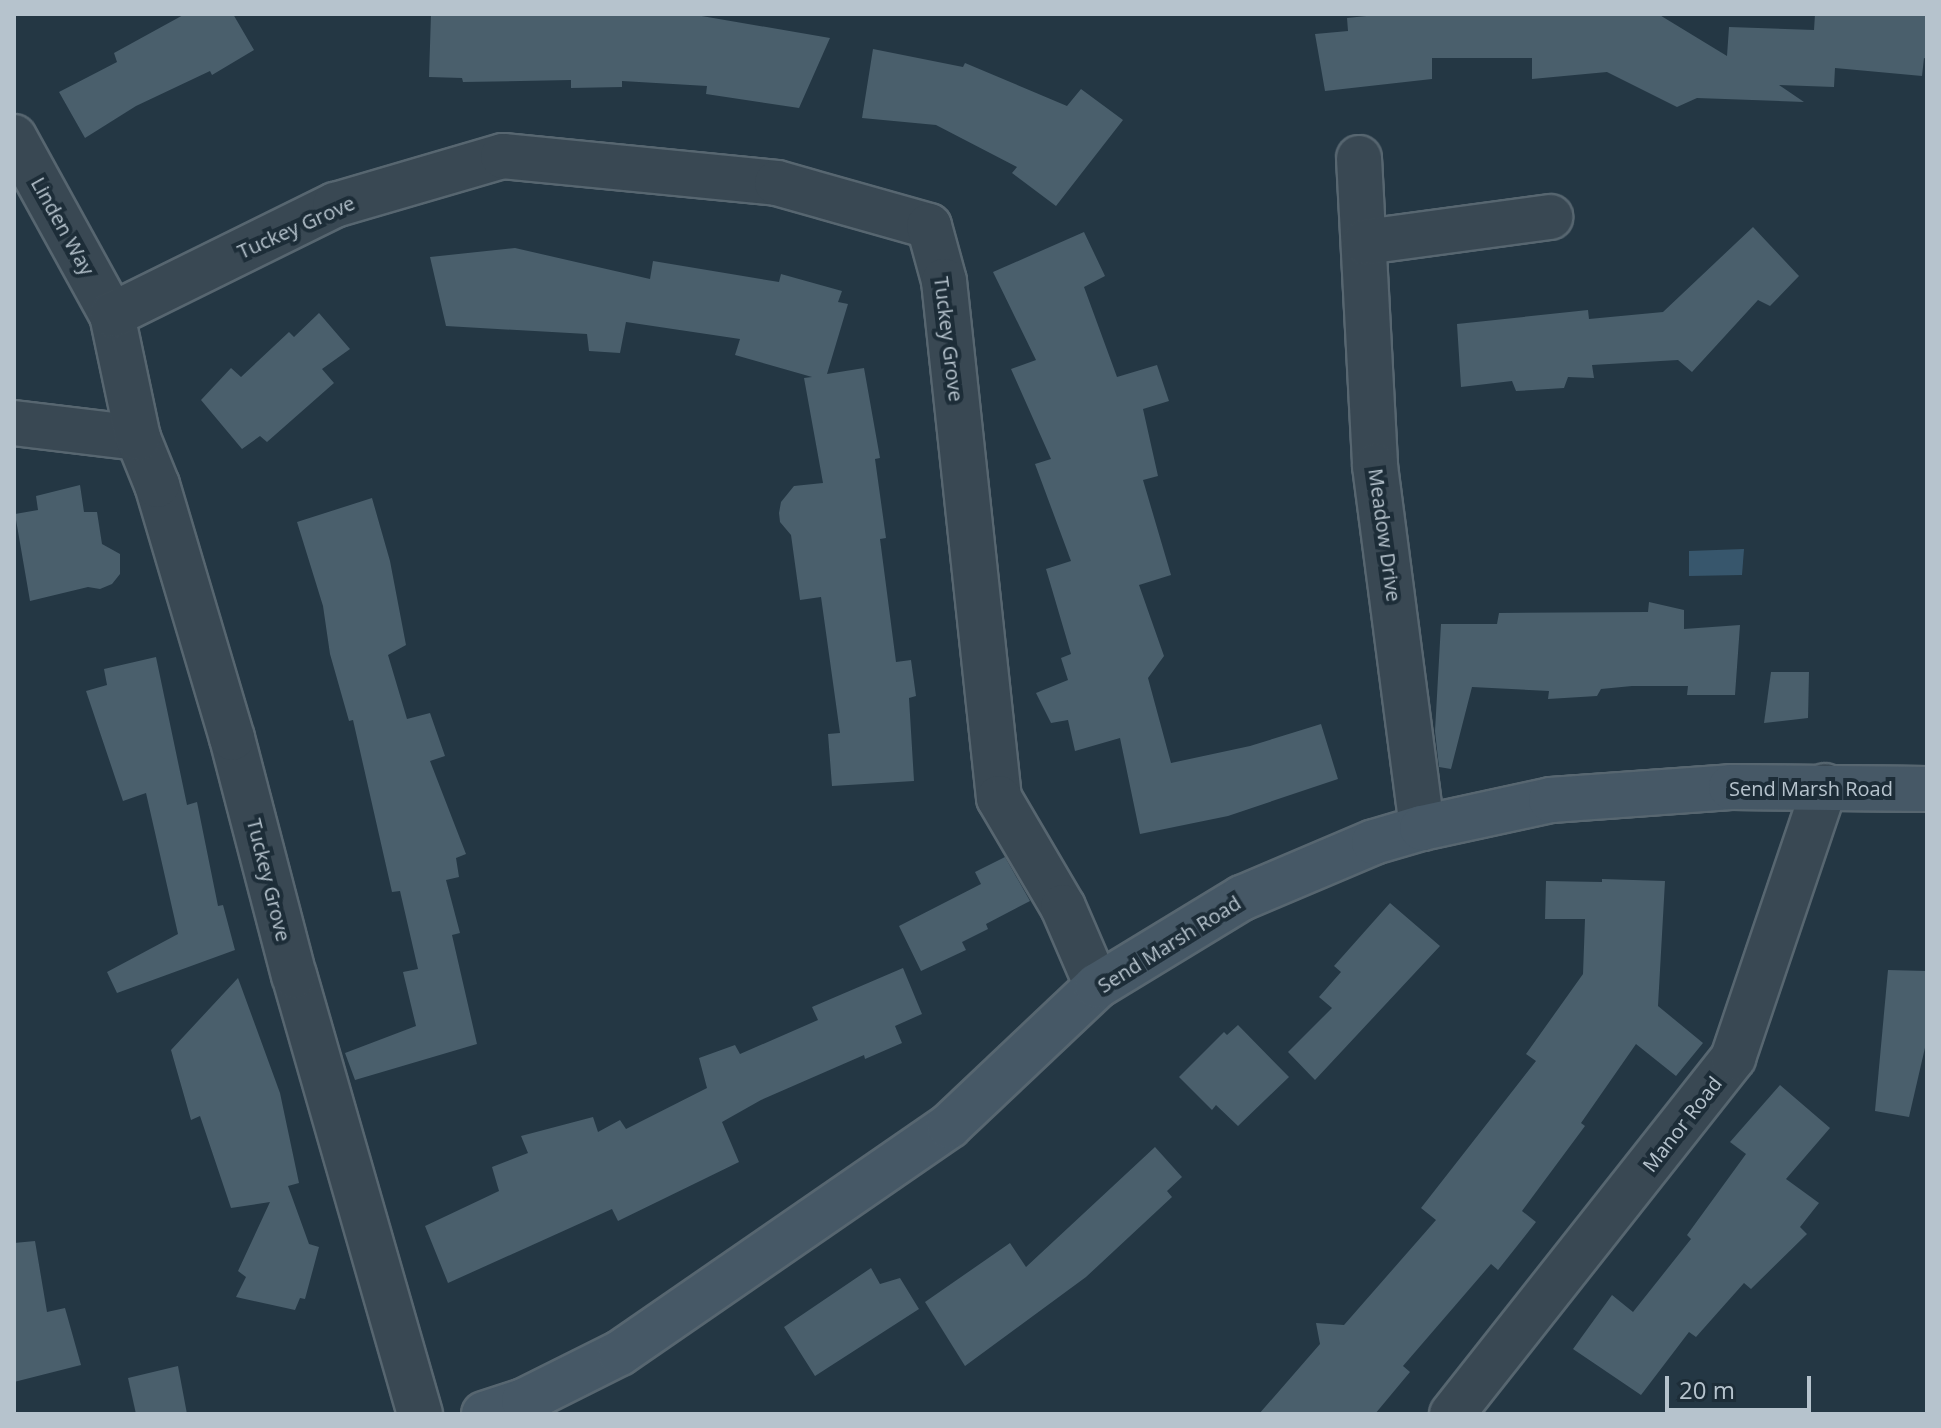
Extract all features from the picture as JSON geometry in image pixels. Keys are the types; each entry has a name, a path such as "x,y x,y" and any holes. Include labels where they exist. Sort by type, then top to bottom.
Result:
{"main road":[{"name":"Send Marsh Road","path":"484,1414 524,1401 620,1353 949,1126 1097,986 1242,898 1374,842 1422,828 1551,800 1731,787 1927,789"}],"street":[{"name":"Linden Way","path":"14,137 112,315"},
{"name":"Tuckey Grove","path":"420,1414 294,976 232,738 157,485 138,438 112,315 335,205 503,156 777,183 929,226 944,281 999,798 1063,907 1097,986"},
{"name":"Meadow Drive","path":"1359,158 1375,466 1422,828"},
{"path":"1365,242 1550,217"},
{"path":"14,423 138,438"},
{"name":"Manor Road","path":"1452,1414 1733,1058 1825,786"}],"water":[{"path":"1744,549 1742,575 1689,576 1689,551"}],"building":[{"path":"185,14 233,14 254,50 212,75 210,71 136,106 85,138 59,92 117,62 114,53"},
{"path":"431,14 690,14 830,38 799,108 706,94 707,86 622,81 622,87 571,88 571,80 463,82 462,78 429,77"},
{"path":"1386,14 1658,14 1727,56 1729,27 1814,30 1815,14 1927,14 1927,59 1924,58 1922,76 1835,68 1834,87 1779,85 1804,102 1697,98 1677,107 1607,72 1532,79 1532,58 1432,58 1432,79 1325,91 1315,34 1348,31 1347,18"},
{"path":"873,49 963,67 965,63 1067,106 1081,89 1123,120 1056,206 1012,173 1017,167 936,125 862,118"},
{"path":"1753,227 1799,276 1770,306 1758,300 1692,372 1678,360 1592,365 1594,378 1568,377 1564,388 1516,391 1512,381 1461,387 1457,324 1588,310 1589,319 1663,312"},
{"path":"1084,232 1105,276 1084,287 1117,377 1157,365 1169,401 1143,409 1158,476 1143,480 1171,575 1139,585 1164,656 1148,678 1171,763 1250,746 1321,724 1338,779 1228,816 1140,834 1120,738 1075,751 1068,720 1051,723 1036,693 1068,680 1061,658 1071,654 1046,569 1071,561 1035,464 1051,459 1011,369 1036,360 993,272"},
{"path":"515,248 650,279 653,261 779,282 781,274 842,291 838,302 848,304 827,374 864,368 880,458 875,459 886,538 880,539 896,662 911,660 916,696 909,698 914,781 832,786 828,734 840,733 821,597 800,600 791,535 780,522 779,513 781,502 794,486 823,483 804,378 812,377 735,355 740,339 626,322 620,353 589,351 587,334 446,326 430,257"},
{"path":"319,313 350,349 322,369 334,383 267,442 260,436 242,449 201,400 231,368 241,377 289,332 294,337"},
{"path":"80,485 84,512 97,512 102,544 120,554 120,574 112,584 100,589 88,587 30,601 15,514 38,510 36,496"},
{"path":"372,498 390,561 406,645 388,655 407,719 430,713 445,756 430,761 466,854 456,858 459,877 446,880 460,933 452,935 477,1044 355,1080 345,1053 416,1026 403,972 418,969 400,891 392,892 353,720 349,721 330,654 323,606 297,522"},
{"path":"1649,602 1684,610 1684,629 1740,625 1735,695 1687,695 1688,686 1632,686 1601,689 1597,696 1548,699 1549,691 1472,687 1451,769 1439,767 1435,731 1441,624 1497,624 1499,613 1648,612"},
{"path":"156,657 187,805 197,802 218,906 223,905 235,950 117,993 107,972 178,934 146,793 123,801 86,691 107,685 104,669"},
{"path":"1771,672 1809,672 1808,718 1764,723"},
{"path":"1005,857 1030,901 986,924 988,929 962,942 966,950 921,971 899,926 981,884 975,872"},
{"path":"1602,879 1665,881 1658,1006 1703,1043 1676,1076 1636,1044 1581,1123 1585,1126 1522,1211 1536,1222 1498,1270 1491,1264 1403,1366 1410,1372 1375,1414 1259,1414 1320,1344 1316,1323 1344,1325 1436,1220 1421,1208 1536,1061 1526,1054 1583,974 1585,919 1545,919 1546,881 1602,882"},
{"path":"1390,903 1440,946 1315,1080 1288,1052 1332,1008 1319,997 1341,972 1334,966"},
{"path":"903,968 922,1014 895,1026 902,1043 865,1059 864,1055 761,1100 722,1122 739,1162 618,1221 612,1209 448,1283 425,1226 499,1191 492,1167 528,1153 521,1136 593,1117 598,1132 620,1120 626,1129 707,1088 699,1058 735,1045 740,1054 818,1020 812,1007"},
{"path":"1888,970 1927,971 1927,1039 1909,1117 1875,1111"},
{"path":"238,978 280,1093 299,1183 288,1186 309,1244 319,1247 305,1299 300,1298 295,1310 236,1297 246,1277 238,1271 270,1202 231,1208 200,1116 191,1120 171,1050"},
{"path":"1238,1025 1289,1077 1238,1126 1216,1105 1212,1110 1179,1077 1224,1032 1227,1035"},
{"path":"1780,1085 1830,1128 1786,1179 1819,1203 1800,1227 1807,1234 1751,1289 1744,1283 1696,1337 1689,1332 1641,1395 1573,1349 1612,1295 1633,1312 1691,1239 1687,1235 1746,1154 1730,1142"},
{"path":"1155,1147 1182,1177 1167,1191 1172,1197 1086,1277 965,1366 925,1302 1010,1243 1026,1267"},
{"path":"35,1241 47,1312 65,1308 81,1365 14,1382 14,1243"},
{"path":"871,1268 880,1284 900,1278 919,1309 815,1376 784,1327"},
{"path":"178,1366 187,1414 136,1414 128,1378"}]}
